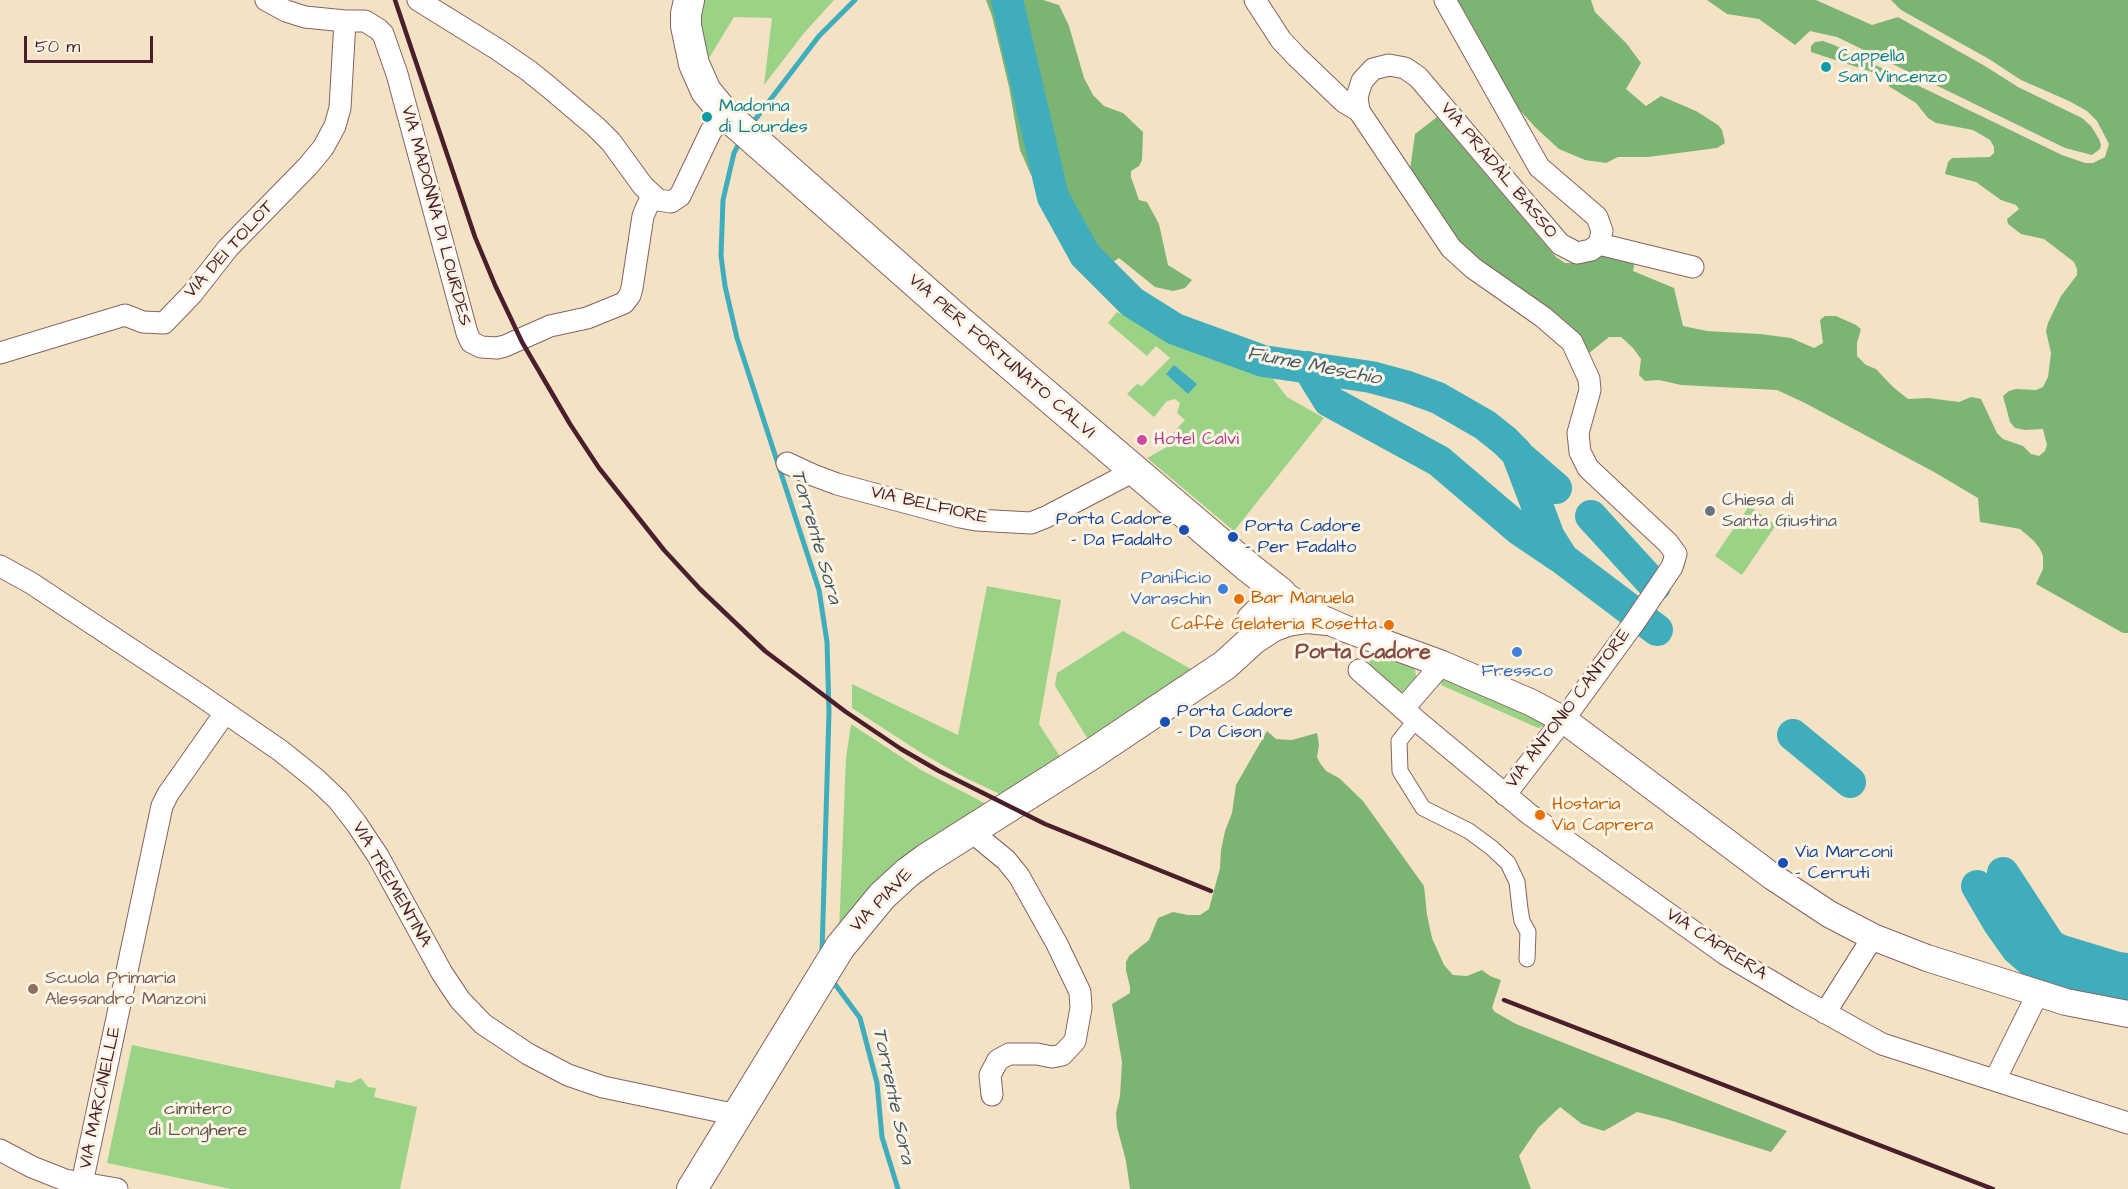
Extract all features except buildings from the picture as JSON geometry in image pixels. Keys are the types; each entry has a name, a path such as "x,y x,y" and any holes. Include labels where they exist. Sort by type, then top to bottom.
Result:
{"main road":[{"name":"VIA PIER FORTUNATO CALVI","path":"689,0 686,26 694,64 706,91 729,118 948,312 1281,593"},
{"path":"1248,567 1257,584 1259,594 1249,632"},
{"name":"VIA PIAVE","path":"692,1189 808,997 840,947 869,910 907,873 926,859 1092,754 1194,684 1249,632 1275,612 1281,593"}],"street":[{"name":"VIA MADONNA DI LOURDES","path":"266,0 286,11 305,17 365,21 378,28 383,34 397,74 471,342 481,347 497,348 550,326 587,318 624,303 632,288 643,216 652,195"},
{"path":"418,0 529,71 610,141 652,195 665,202 671,202 680,196 711,131 729,118"},
{"path":"1256,0 1281,39 1296,56 1344,102 1359,111"},
{"name":"VIA PRADÀL BASSO","path":"1359,111 1357,97 1362,81 1373,69 1389,65 1405,68 1418,77 1560,244 1577,253 1591,250 1599,244 1602,231 1597,217 1539,168 1445,0"},
{"name":"VIA DEI TOLOT","path":"0,353 125,315 143,322 164,323 192,294 228,248 308,166 323,147 335,126 340,108 345,21"},
{"name":"VIA ANTONIO CANTORE","path":"1359,111 1451,248 1473,268 1542,317 1572,342 1589,379 1590,390 1578,433 1580,452 1588,468 1668,543 1676,554 1672,567 1648,602 1563,720 1505,795"},
{"path":"1599,244 1693,267"},
{"name":"VIA BELFIORE","path":"787,463 837,484 960,517 1030,523 1134,471"},
{"name":"VIA TREMENTINA","path":"0,566 31,583 225,713 281,751 317,780 338,800 378,856 428,950 460,1000 483,1024 528,1054 568,1075 603,1088 737,1115"},
{"path":"1281,593 1333,623 1442,664 1530,702 1563,720 1801,897 1873,937 1927,958 2038,993 2082,1006 2128,1014"},
{"path":"1249,632 1274,628 1288,622 1307,620 1333,623"},
{"path":"1442,664 1409,715 1399,741 1400,771 1423,808 1469,831 1492,848 1508,864 1517,882 1522,921 1528,932 1527,959"},
{"name":"VIA CAPRERA","path":"1359,670 1505,795 1587,856 1725,954 1825,1013 1882,1044 2128,1123"},
{"name":"VIA MARCINELLE","path":"82,1183 162,806 225,713"},
{"path":"972,832 1006,860 1019,876 1057,944 1080,992 1081,1000 1075,1041 1062,1054 1052,1057 1037,1054 1009,1054 998,1060 990,1075 992,1095"},
{"path":"1825,1013 1873,937"},
{"path":"1995,1080 2038,993"},
{"path":"0,1150 49,1174 117,1189"}],"green space":[{"path":"704,0 834,0 804,33 764,85 772,18 734,17 706,63 698,14"},
{"path":"986,0 1043,0 1059,5 1069,26 1084,78 1093,95 1104,106 1123,113 1143,132 1142,160 1139,166 1131,171 1131,177 1139,200 1147,202 1159,224 1168,265 1192,280 1185,288 1173,291 1155,287 1119,258 1103,269 1056,215 1030,173 1020,150 1009,87"},
{"path":"1457,0 1591,0 1595,12 1627,44 1641,63 1626,89 1646,106 1661,96 1696,111 1718,125 1722,130 1725,143 1717,148 1648,157 1618,157 1606,163 1585,160 1559,149 1516,106"},
{"path":"1707,0 1816,0 1872,25 1898,17 2018,87 2082,118 2091,126 2099,139 2100,149 2092,155 2065,148 1837,37 1810,31 1795,45 1759,19 1727,14"},
{"path":"1891,0 2128,0 2128,633 2123,633 2036,584 2043,569 2043,556 2040,549 2020,529 1980,522 1978,498 1805,403 1777,390 1681,385 1659,380 1645,381 1639,375 1641,359 1621,337 1609,337 1588,354 1471,261 1410,170 1415,134 1437,117 1556,257 1565,263 1575,263 1592,254 1635,261 1633,271 1674,288 1683,326 1707,331 1791,338 1814,348 1823,343 1820,320 1825,316 1836,316 1861,329 1857,343 1857,356 1866,365 1876,369 1908,399 1928,398 1959,402 1971,397 1981,399 1997,433 2003,439 2023,446 2031,454 2039,456 2045,451 2047,445 2043,429 2015,428 2010,422 2003,396 2016,389 2036,390 2043,387 2048,377 2051,353 2046,331 2061,296 2077,275 2074,262 2044,239 2021,234 2008,224 2007,219 2019,209 2016,205 2001,200 1976,182 1945,174 1948,162 1952,158 1990,157 1994,153 1994,147 1990,140 1973,130 1936,123 1928,118 1916,103 1890,87 1878,74 1811,52 1811,46 1815,42 1823,41 1834,45 2062,155 2085,163 2093,163 2105,157 2109,144 2097,121 2087,111 2021,80 1989,59 1901,10"},
{"path":"1117,312 1198,352 1247,368 1267,371 1287,397 1324,418 1234,531 1147,458 1167,447 1164,443 1185,420 1177,413 1180,403 1175,399 1167,401 1154,417 1127,394 1137,384 1142,386 1170,358 1156,346 1147,356 1108,323"},
{"path":"1749,506 1776,525 1742,575 1715,556"},
{"path":"987,586 1061,600 1039,724 1061,758 1010,799 923,754 852,708 852,684 958,735"},
{"path":"1123,631 1191,669 1089,741 1055,686 1057,673"},
{"path":"1377,653 1415,668 1416,677 1401,693 1370,665 1371,655"},
{"path":"1444,678 1507,701 1545,724 1538,728 1441,685"},
{"path":"851,724 921,770 996,809 839,932 846,758"},
{"path":"1267,731 1276,739 1292,740 1317,733 1319,745 1317,757 1320,763 1326,771 1339,778 1363,801 1424,886 1432,938 1444,965 1453,975 1467,976 1482,970 1501,980 1492,1008 1495,1012 1516,1024 1787,1131 1771,1152 1637,1112 1604,1131 1582,1124 1560,1107 1538,1128 1519,1156 1531,1189 1130,1189 1126,1161 1117,1127 1116,1113 1120,1096 1122,1062 1112,1004 1130,993 1126,962 1129,956 1149,940 1158,918 1173,912 1200,915 1209,909 1220,868 1225,831 1232,813 1236,785"},
{"name":"cimitero di Longhere","path":"132,1045 334,1088 336,1080 350,1083 361,1078 368,1087 376,1088 374,1097 417,1107 400,1189 231,1189 107,1163"}],"water":[{"path":"1174,365 1197,384 1188,394 1166,374"}],"waterway":[{"name":"Torrente Sora","path":"751,125 819,36 855,0"},
{"name":"Fiume Meschio","path":"1007,0 1053,197 1085,255 1132,302 1175,329 1263,361 1371,377 1408,387 1438,398 1485,425 1517,453 1549,537 1563,559 1657,630"},
{"name":"Torrente Sora","path":"741,140 734,153 723,200 721,256 725,286 737,338 819,590 827,642 829,712 822,953"},
{"path":"1308,367 1329,401 1439,461 1520,530 1560,557"},
{"path":"1519,456 1556,488"},
{"path":"1591,516 1655,586"},
{"name":"Fiume Meschio","path":"1793,735 1850,782"},
{"path":"2003,873 2050,945 2059,950 2128,969"},
{"name":"Fiume Meschio","path":"1977,886 2017,949 2032,962 2056,977 2089,988 2128,995"},
{"name":"Torrente Sora","path":"832,980 860,1018 877,1083 882,1137 898,1189"}],"railway":[{"path":"395,0 475,237 522,342 570,424 599,468 664,550 700,589 765,651 846,712 901,749 939,771 1045,824 1211,891"},
{"path":"1504,1000 1993,1189"}],"place":[{"name":"Cappella San Vincenzo","path":"1826,67"},
{"name":"Madonna di Lourdes","path":"707,117"},
{"name":"Hotel Calvi","path":"1142,440"},
{"name":"Chiesa di Santa Giustina","path":"1710,511"},
{"name":"Porta Cadore - Da Fadalto","path":"1184,530"},
{"name":"Porta Cadore - Per Fadalto","path":"1233,537"},
{"name":"Panificio Varaschin","path":"1223,589"},
{"name":"Bar Manuela","path":"1239,599"},
{"name":"Caffè Gelateria Rosetta","path":"1389,625"},
{"name":"Fressco","path":"1517,652"},
{"name":"Porta Cadore - Da Cison","path":"1165,722"},
{"name":"Hostaria Via Caprera","path":"1540,815"},
{"name":"Via Marconi - Cerruti","path":"1783,863"},
{"name":"Scuola Primaria Alessandro Manzoni","path":"33,989"}],"district":[{"name":"Porta Cadore","path":"1363,654"}]}
